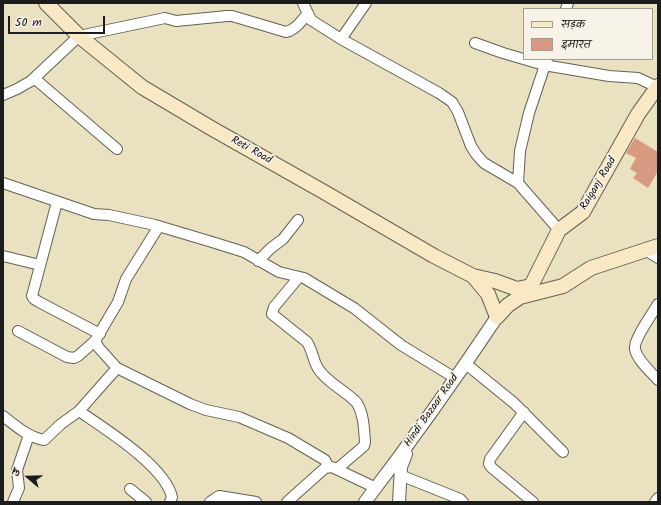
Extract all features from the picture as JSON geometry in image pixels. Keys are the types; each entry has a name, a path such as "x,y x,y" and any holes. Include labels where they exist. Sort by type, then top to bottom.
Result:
{"main road":[{"name":"Reti Road","path":"46,3 79,36 142,87 434,256 473,276"},
{"name":"Raiganj Road","path":"519,293 531,286 559,230 583,212 638,114 656,91"},
{"path":"473,276 495,281 519,293 563,286 591,268 651,248"},
{"path":"473,276 488,294 496,317 519,293"}],"street":[{"path":"303,3 311,20 341,39 439,93 452,102 458,112 471,146 476,154 484,163 518,183 559,230"},
{"path":"341,39 366,3"},
{"path":"3,95 24,86 79,36 166,18 176,21 227,16 232,16 286,32 295,28 308,13"},
{"path":"475,43 503,53 523,57"},
{"path":"518,183 520,151 529,113 546,62 609,76 638,78 644,80 656,91"},
{"path":"34,78 117,149"},
{"path":"3,183 94,214 159,226 244,252 279,272 304,278 354,308 401,345 455,378"},
{"path":"57,202 32,296 34,299 98,338"},
{"path":"258,261 283,239 298,220"},
{"path":"18,331 67,357 74,358 78,356 98,338 118,302 126,279 159,226"},
{"path":"651,248 658,258"},
{"path":"3,256 40,266"},
{"path":"287,502 325,468 333,468 364,446 365,442 363,421 360,408 357,403 323,375 316,367 307,342 272,314 274,307 299,277"},
{"path":"658,304 637,339 635,346 635,351 646,368 658,380"},
{"name":"Hindi Bazaar Road","path":"365,502 466,364 496,317"},
{"path":"98,338 99,348 117,368 190,404 206,410 239,417 288,438 325,460 333,468 376,488"},
{"path":"466,364 503,393 524,412 563,452"},
{"path":"3,416 29,435 44,440 61,424 79,411 117,368"},
{"path":"79,411 147,460 167,485 172,496 170,502"},
{"path":"524,412 490,459 489,464 533,502"},
{"path":"13,502 19,488 17,470 29,435"},
{"path":"399,502 401,467 411,441"},
{"path":"400,475 460,499 463,502"},
{"path":"130,489 146,502"},
{"path":"210,502 219,496 256,502"},
{"path":"655,502 658,498"}],"building":[{"path":"635,138 658,152 658,171 648,188 633,178 637,173 630,169 636,158 626,153"}]}
